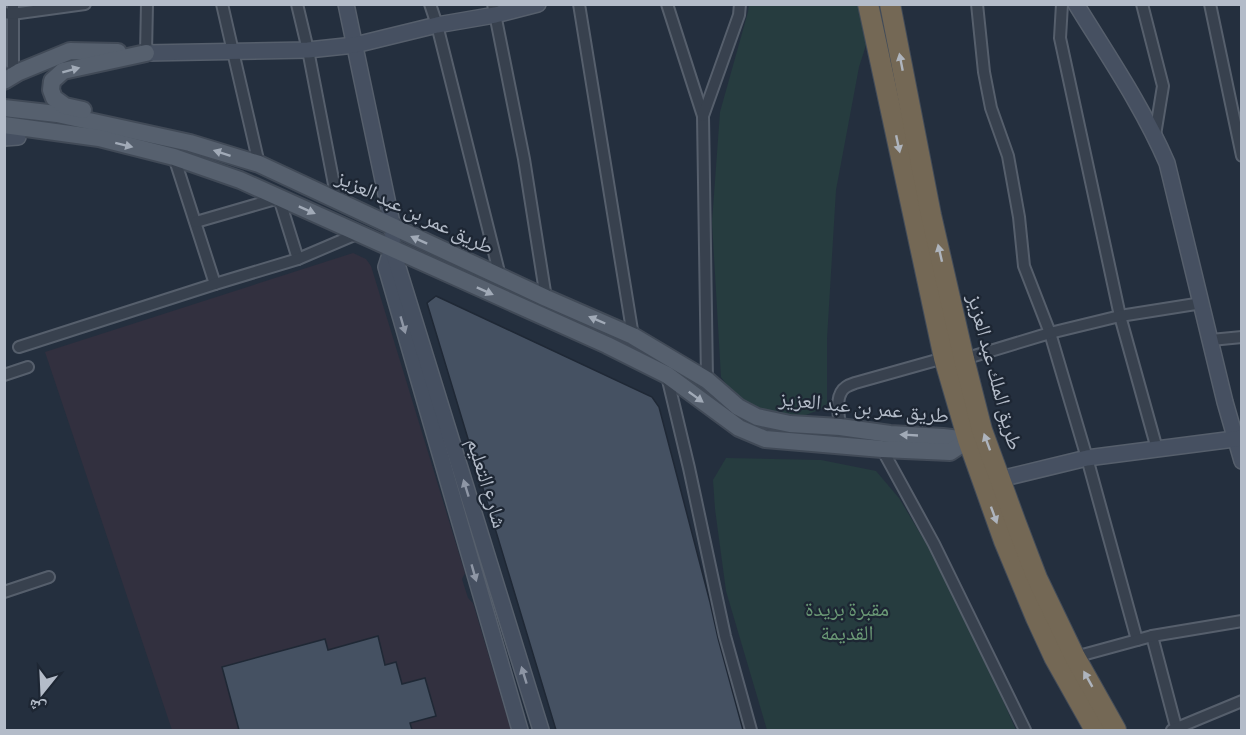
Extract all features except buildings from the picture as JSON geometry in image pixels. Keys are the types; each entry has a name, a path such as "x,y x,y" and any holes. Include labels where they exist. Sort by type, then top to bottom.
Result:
{"highway":[{"name":"طريق الملك عبد العزيز","path":"868,4 954,359 1037,578 1075,657 1116,730"},
{"name":"طريق الملك عبد العزيز","path":"891,4 931,215 968,440 1004,541 1036,618 1054,657 1095,730"}],"main road":[{"path":"9,67 70,51 146,53"},
{"path":"4,81 19,72 70,51"},
{"path":"146,53 63,71 52,81 51,90 54,98 65,106 124,119 190,143"},
{"name":"طريق عمر بن عبد العزيز","path":"4,108 57,114 190,143 259,164 393,228 633,336 707,380 738,407 757,417 790,424 968,440"},
{"name":"طريق عمر بن عبد العزيز","path":"4,125 99,138 174,157 240,180 607,345 667,375 739,428 765,439 950,452 968,440"},
{"path":"9,137 58,140 99,138"}],"street":[{"path":"9,67 10,10 85,4"},
{"path":"147,4 146,53 308,50 355,45 494,10 538,4"},
{"path":"222,4 259,164"},
{"path":"297,4 337,201"},
{"name":"شارع التعليم","path":"346,4 393,228 392,249 386,267 520,730"},
{"path":"430,4 500,276"},
{"path":"579,4 633,336"},
{"path":"667,4 703,117 707,380"},
{"path":"703,117 739,15 740,4"},
{"path":"1062,4 1060,38 1120,315 1157,449"},
{"path":"1076,4 1155,135 1167,163 1210,340 1239,439 1242,461"},
{"path":"1142,4 1163,86 1155,135"},
{"path":"1210,4 1242,156"},
{"path":"977,5 984,72 991,108 1008,156 1019,217 1024,266 1050,333 1137,640"},
{"path":"494,10 524,159 546,298"},
{"path":"174,157 215,284"},
{"path":"196,222 279,198 298,259"},
{"path":"19,347 298,259 359,233"},
{"name":"شارع التعليم","path":"392,249 541,730"},
{"path":"840,427 838,405 841,392 855,383 1120,315 1202,303"},
{"path":"1210,340 1242,337"},
{"path":"4,375 28,367"},
{"path":"667,375 724,636 751,730"},
{"path":"1000,479 1087,458 1239,439"},
{"path":"882,449 934,544 1025,730"},
{"path":"4,592 50,577"},
{"path":"1075,657 1152,636 1242,621"},
{"path":"1152,636 1174,729 1242,701"}],"shaded area":[{"path":"353,253 366,259 371,266 465,573 462,579 468,598 473,603 511,730 172,730 45,352"}],"green space":[{"path":"749,5 858,5 867,42 859,67 836,190 827,339 827,404 819,410 795,419 763,413 734,395 721,377 712,222 720,112"},
{"name":"مقبرة بريدة القديمة","path":"726,458 821,460 876,471 899,498 955,592 1016,730 767,730 726,591 713,480"}]}
